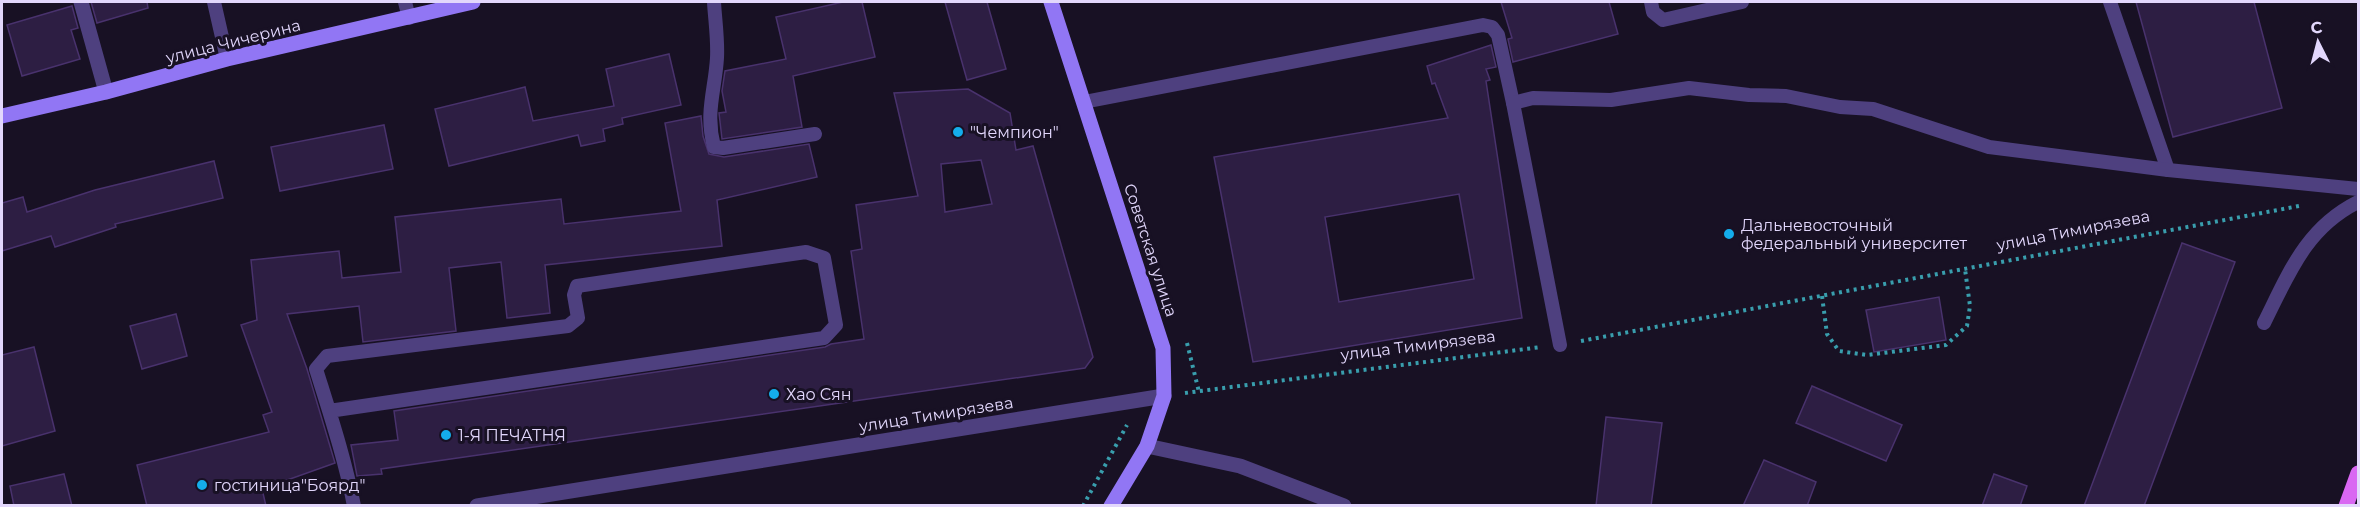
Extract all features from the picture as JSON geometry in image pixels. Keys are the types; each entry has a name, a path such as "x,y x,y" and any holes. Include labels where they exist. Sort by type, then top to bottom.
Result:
{"main road":[{"name":"улица Чичерина","path":"2,116 106,92 226,59 473,2"},
{"name":"Советская улица","path":"1051,2 1163,348 1164,396 1147,446 1111,506"},
{"path":"2346,506 2358,473"}],"street":[{"path":"81,2 106,92"},
{"name":"улица Тимирязева","path":"477,506 1164,396"},
{"path":"1147,446 1240,466 1344,506"}],"lane":[{"path":"214,2 226,59"},
{"path":"405,2 409,18"},
{"path":"714,2 717,59 710,110 710,132 714,147 723,148 815,134"},
{"path":"1651,2 1653,12 1663,20 1742,2"},
{"path":"2110,2 2168,170"},
{"path":"1084,102 1483,25 1492,27 1498,35 1513,103 1560,345"},
{"path":"1513,103 1533,98 1611,100 1689,88 1749,95 1786,96 1840,107 1874,110 1989,147 2168,170 2358,189"},
{"path":"2264,323 2296,258 2319,229 2358,202"},
{"path":"329,411 824,338 836,325 824,258 806,252 578,286 574,294 578,318 568,326 327,356 316,369 329,411 347,468 354,506"}],"path":[{"name":"улица Тимирязева","path":"1164,396 1560,345 2301,206"},
{"path":"1821,296 1827,334 1839,351 1867,355 1946,345 1967,326 1970,306 1965,269"},
{"path":"1083,506 1141,400"}],"building":[{"path":"91,2 147,2 148,8 97,23"},
{"path":"843,2 862,2 875,57 793,76 802,127 722,139 719,113 726,112 722,91 725,71 786,59 776,17"},
{"path":"945,2 987,2 1006,69 967,80"},
{"path":"1501,2 1609,2 1618,34 1513,62 1508,39 1512,38"},
{"path":"2136,2 2254,2 2282,108 2173,137"},
{"path":"72,6 78,28 71,30 80,59 22,76 7,25"},
{"path":"1491,45 1496,67 1486,69 1490,80 1486,81 1522,318 1253,362 1214,157 1448,118 1435,83 1432,84 1427,66","holes":["1459,194 1474,279 1339,302 1325,217"]},
{"path":"669,54 681,105 622,118 623,124 603,129 605,141 581,146 578,135 449,166 435,109 525,87 533,121 614,106 606,69"},
{"path":"968,89 1010,113 1016,150 1033,146 1093,357 1085,368 381,469 382,474 357,476 351,445 398,440 394,411 825,347 864,339 851,251 862,249 856,205 918,196 894,93","holes":["981,160 992,204 945,212 941,164"]},
{"path":"701,116 703,136 709,154 724,157 809,144 817,177 717,200 722,246 545,265 550,313 507,318 501,262 449,268 456,331 363,342 359,306 287,314 307,369 335,463 262,489 266,506 147,506 137,465 269,432 263,415 272,412 241,325 257,320 251,260 339,251 342,278 401,272 395,217 561,199 564,224 681,211 665,123"},
{"path":"384,125 393,169 280,191 271,147"},
{"path":"214,161 223,198 115,224 116,227 55,247 51,236 2,251 2,203 23,197 27,212 95,190"},
{"path":"2182,243 2235,262 2144,506 2084,506"},
{"path":"1939,297 1946,340 1874,352 1866,310"},
{"path":"176,314 187,356 142,369 130,326"},
{"path":"34,347 55,431 2,446 2,355"},
{"path":"1812,386 1902,425 1886,461 1796,423"},
{"path":"1606,417 1662,423 1651,506 1596,506"},
{"path":"1764,460 1816,482 1807,506 1743,506"},
{"path":"64,474 72,506 14,506 10,486"},
{"path":"1994,474 2027,486 2020,506 1982,506"}],"place":[{"name":"\"Чемпион\"","path":"958,132"},
{"name":"Дальневосточный федеральный университет","path":"1729,234"},
{"name":"Хао Сян","path":"774,394"},
{"name":"1-Я ПЕЧАТНЯ","path":"446,435"},
{"name":"гостиница\"Боярд\"","path":"202,485"}]}
